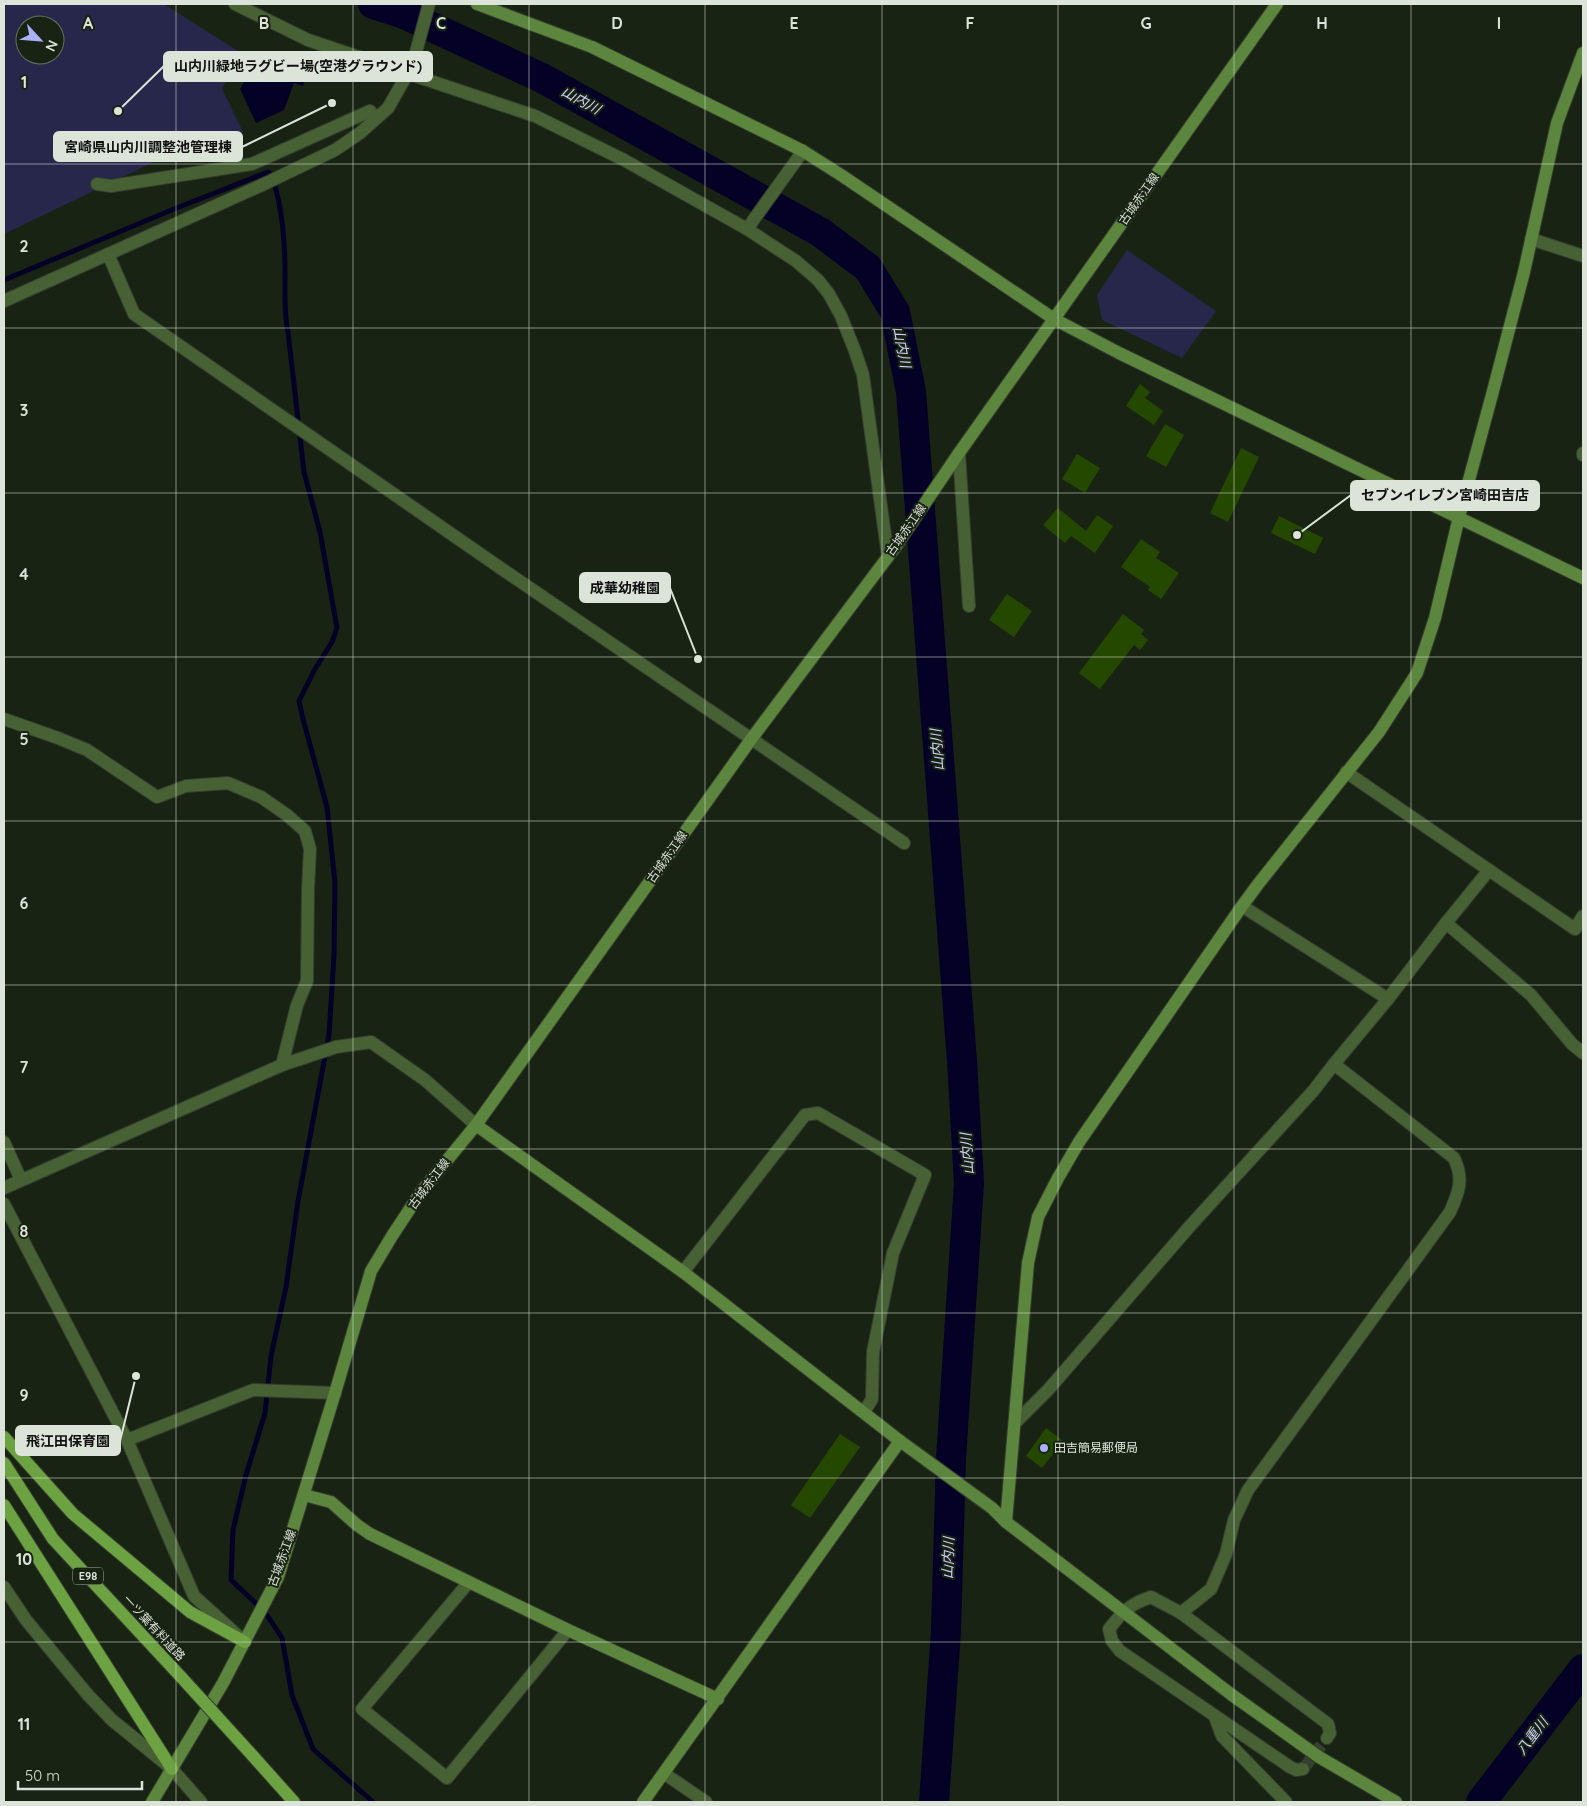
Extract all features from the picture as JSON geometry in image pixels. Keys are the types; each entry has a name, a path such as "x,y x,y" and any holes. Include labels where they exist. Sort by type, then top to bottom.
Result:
{"main road":[{"path":"4,1437 73,1514 190,1612 245,1642"},
{"name":"一ツ葉有料道路","path":"4,1464 52,1539 182,1678 294,1802"},
{"path":"4,1505 172,1769"}],"street":[{"path":"235,4 308,40 411,68 535,116 624,160 747,229 796,261 818,280 829,294 848,333 863,375 888,558"},
{"path":"4,301 336,150 360,133 388,108 411,68 428,4"},
{"path":"477,4 592,47 803,151 1054,319 1120,353 1459,516 1583,578"},
{"name":"古城赤江線","path":"152,1802 223,1682 278,1577 335,1393 370,1271 421,1192 476,1125 752,738 888,558 959,453 1278,4"},
{"path":"1006,1522 1028,1263 1038,1217 1079,1142 1242,906 1379,732 1417,673 1435,618 1459,516 1493,391 1531,239 1557,122 1582,60"},
{"path":"97,184 111,186 252,164 370,111 376,118"},
{"path":"747,229 803,151"},
{"path":"1531,239 1583,256"},
{"path":"108,254 134,314 499,567 904,843"},
{"path":"959,453 969,606"},
{"path":"4,719 86,750 157,797 186,786 228,783 261,797 305,830 310,848 307,981 297,1005 282,1065"},
{"path":"1346,772 1575,929 1583,916"},
{"path":"1015,1423 1048,1390 1190,1226 1301,1105 1388,1000 1446,922 1489,870"},
{"path":"1242,906 1388,1000"},
{"path":"1446,922 1531,995 1572,1044 1583,1053"},
{"path":"4,1188 282,1065 336,1046 371,1042 425,1080 476,1125 683,1272 900,1441 992,1508 1006,1522 1232,1695 1319,1757 1393,1800"},
{"path":"1181,1613 1211,1588 1226,1554 1234,1520 1248,1490 1450,1212 1457,1196 1460,1184 1459,1168 1454,1158 1334,1064"},
{"path":"683,1272 805,1115 818,1113 925,1175 892,1253 873,1352 872,1399 864,1412"},
{"path":"4,1142 21,1180"},
{"path":"4,1204 127,1440 194,1596 245,1642"},
{"path":"127,1440 253,1390 335,1393"},
{"path":"643,1802 900,1441"},
{"path":"304,1495 331,1502 370,1534 568,1630 718,1699"},
{"path":"469,1582 362,1708 447,1778 568,1630"},
{"path":"4,1587 26,1620 88,1695 112,1720 172,1769 201,1802"},
{"path":"1303,1770 1296,1770 1290,1767 1120,1651 1112,1641 1109,1629 1123,1611 1138,1601 1152,1597 1181,1613 1328,1724 1330,1732 1327,1738"},
{"path":"1215,1717 1222,1736 1286,1802"},
{"path":"664,1774 706,1802"}],"shaded area":[{"path":"4,4 164,4 241,53 222,89 243,132 195,142 4,234"},
{"path":"258,56 305,80 303,86 294,83 284,110 256,123 240,89"},
{"path":"1127,250 1216,311 1182,358 1102,320 1097,295"}],"building":[{"path":"1140,384 1150,392 1145,398 1163,411 1154,425 1126,406"},
{"path":"1165,424 1184,435 1166,467 1146,456"},
{"path":"1241,448 1259,457 1228,522 1210,513"},
{"path":"1077,454 1100,468 1085,493 1062,479"},
{"path":"1058,508 1086,531 1097,515 1113,526 1095,553 1071,536 1065,543 1043,525"},
{"path":"1279,516 1323,538 1315,554 1271,533"},
{"path":"1141,539 1160,552 1156,558 1179,573 1161,599 1148,590 1150,587 1121,567"},
{"path":"1007,594 1032,611 1014,637 989,620"},
{"path":"1123,614 1144,630 1141,634 1148,640 1140,650 1134,645 1100,689 1079,673"},
{"name":"田吉簡易郵便局","path":"1046,1428 1063,1441 1042,1468 1026,1456"},
{"path":"840,1434 860,1447 810,1518 791,1505"}],"waterway":[{"name":"山内川","path":"373,4 404,14 542,78 820,232 868,268 895,312 911,392 962,1061 969,1183 951,1458 946,1631 934,1802"},
{"path":"4,280 174,209 268,172 271,174 278,197 282,223 286,318 304,472 320,532 337,628 332,642 315,669 299,701 327,807 335,883 334,955 329,1035 298,1201 286,1287 271,1356 265,1413 246,1475 233,1530 231,1580 265,1612 282,1638 292,1695 313,1749 373,1802"},
{"name":"八重川","path":"1481,1802 1583,1669"}],"tunnel":[{"path":"1303,1769 1327,1738"}],"place":[{"name":"宮崎県山内川調整池管理棟","path":"332,103"},
{"name":"山内川緑地ラグビー場(空港グラウンド)","path":"118,111"},
{"name":"セブンイレブン宮崎田吉店","path":"1297,535"},
{"name":"成華幼稚園","path":"698,659"},
{"name":"飛江田保育園","path":"136,1376"},
{"name":"田吉簡易郵便局","path":"1044,1448"}]}
